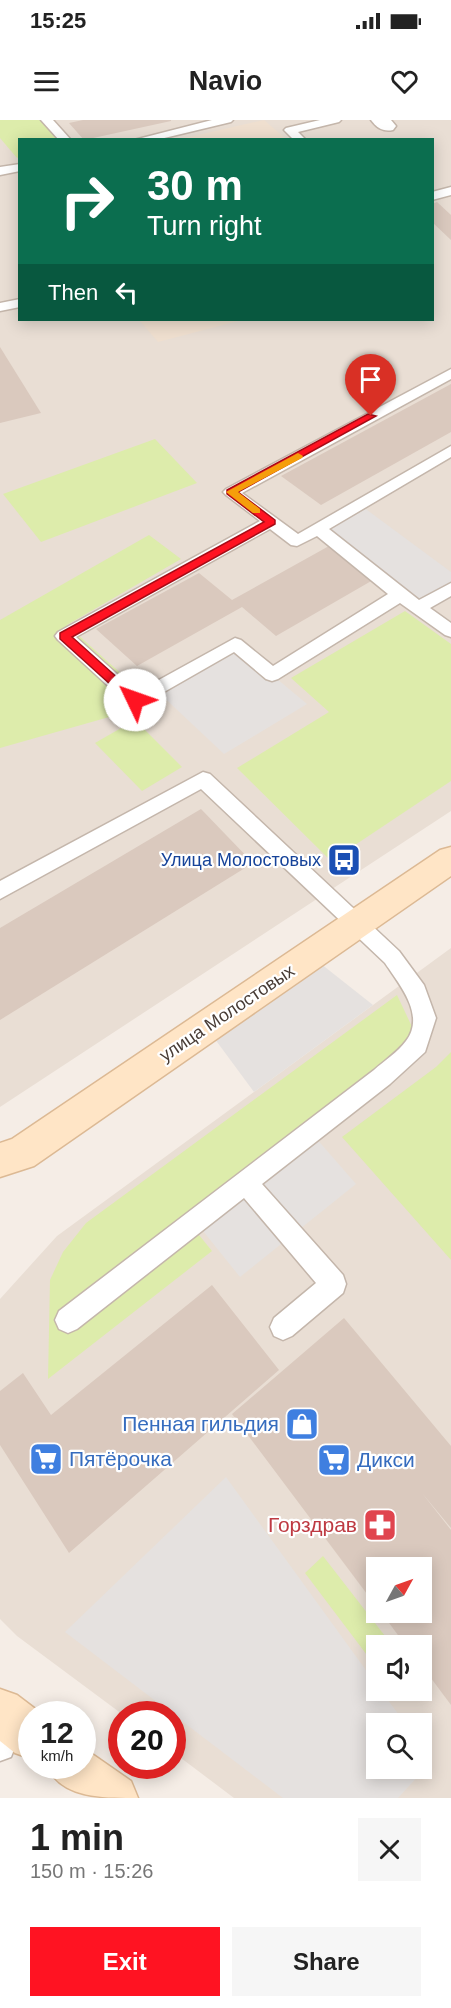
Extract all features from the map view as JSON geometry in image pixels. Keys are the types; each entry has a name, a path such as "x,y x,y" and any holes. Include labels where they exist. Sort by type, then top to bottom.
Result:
{"street":[{"name":"улица Молостовых","path":"7,1162 451,859"},
{"path":"88,1779 114,1798"}],"lane":[{"path":"47,120 64,138"},
{"path":"152,138 186,133 227,120"},
{"path":"299,138 290,130 335,120"},
{"path":"0,171 18,166"},
{"path":"434,195 451,191"},
{"path":"0,308 18,304"},
{"path":"451,373 231,492 297,541 451,451"},
{"path":"271,522 64,636 135,700 236,644 272,675 400,595"},
{"path":"317,528 400,595 451,631"},
{"path":"419,607 451,589"},
{"path":"0,891 203,779 300,871 350,929 392,957 416,992 425,1018 417,1045 382,1077 68,1320"},
{"path":"245,1182 334,1284 283,1327"}],"shaded area":[{"path":"0,120 451,120 451,811 0,1107"},
{"path":"264,120 285,138 182,138"},
{"path":"140,321 238,321 158,342"},
{"path":"359,504 451,572 451,589 419,607 317,528"},
{"path":"235,644 307,704 224,754 156,690"},
{"path":"451,948 451,1798 234,1798 186,1762 186,1701 108,1701 108,1704 17,1636 0,1619 0,1299 57,1236"},
{"path":"311,956 373,1005 254,1092 206,1027"},
{"path":"315,1137 356,1184 240,1277 199,1226"},
{"path":"226,1477 366,1670 366,1701 388,1701 398,1713 366,1713 366,1779 415,1779 398,1798 283,1798 186,1724 186,1701 156,1701 65,1632"}],"green space":[{"path":"0,120 40,120 57,138 18,138 17,158 0,138"},
{"path":"155,439 197,483 41,542 3,494"},
{"path":"149,535 181,559 67,625 155,704 0,748 0,620"},
{"path":"405,611 451,644 451,781 331,861 237,768 329,712 291,678"},
{"path":"135,720 182,767 142,791 95,743"},
{"path":"397,995 414,1031 379,1071 186,1219 212,1251 48,1379 50,1280 63,1252 86,1223"},
{"path":"451,1052 451,1260 342,1137 436,1067"},
{"path":"323,1556 366,1611 366,1623 375,1623 384,1635 366,1635 366,1654 305,1573"}],"building":[{"path":"83,120 171,120 93,138 82,138 69,123"},
{"path":"437,202 451,215 451,240 434,224 434,203"},
{"path":"0,347 41,413 0,423"},
{"path":"451,384 451,432 321,505 281,476"},
{"path":"329,546 373,580 276,636 242,607 137,666 96,629 199,573 232,600"},
{"path":"201,809 253,863 0,1020 0,928"},
{"path":"212,1285 279,1370 69,1553 0,1445 0,1391 23,1373 51,1415"},
{"path":"344,1318 451,1446 451,1528 422,1493 451,1530 451,1705 432,1679 432,1635 398,1635 389,1623 432,1623 432,1557 366,1557 366,1593 232,1414"}],"slow traffic":[{"path":"257,511 231,492 298,456"}],"place":[{"name":"Улица Молостовых","path":"344,860"},
{"name":"Пенная гильдия","path":"302,1424"},
{"name":"Пятёрочка","path":"46,1459"},
{"name":"Дикси","path":"334,1460"},
{"name":"Горздрав","path":"380,1525"}],"route":[{"path":"135,700 64,636 271,522 231,492 371,416"}]}
